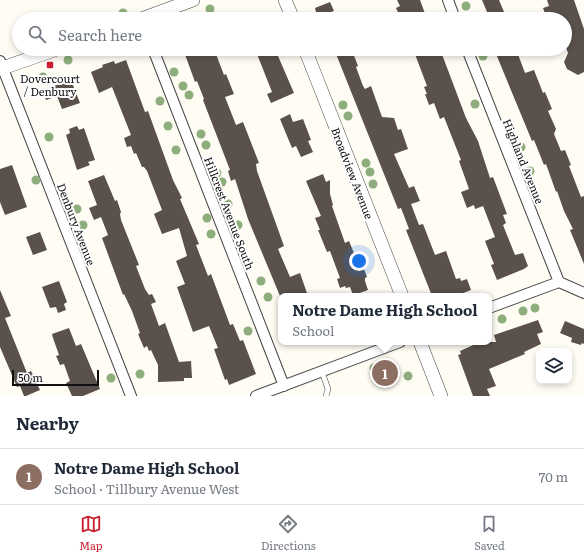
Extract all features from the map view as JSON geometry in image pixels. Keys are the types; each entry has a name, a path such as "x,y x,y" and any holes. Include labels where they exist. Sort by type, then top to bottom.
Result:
{"street":[{"path":"160,12 193,0"},
{"path":"286,0 290,12"},
{"path":"448,0 452,12"},
{"path":"1,66 34,56"},
{"name":"Hillcrest Avenue South","path":"156,56 284,386"},
{"name":"Broadview Avenue","path":"308,56 401,293"},
{"name":"Highland Avenue","path":"470,56 559,282"},
{"name":"Denbury Avenue","path":"1,66 132,396"},
{"path":"492,307 559,282 584,293"},
{"path":"256,396 392,345"},
{"path":"421,345 441,396"}],"lane":[{"path":"322,372 328,389 326,396"}],"building":[{"path":"397,0 420,0 424,12 398,12 396,8 400,6"},
{"path":"482,0 499,0 504,12 487,12"},
{"path":"547,0 574,0 584,29 584,72 578,75 567,69 564,62 567,56 572,56 572,12 544,12 543,8 549,6"},
{"path":"330,2 334,11 316,12 315,8"},
{"path":"186,56 217,56 224,75 226,74 234,94 225,97 236,125 243,122 259,163 256,164 257,171 284,246 278,249 290,277 300,273 307,293 279,293 248,219 235,179 231,181 228,171 230,170 197,81 195,82"},
{"path":"258,56 278,56 294,93 271,103 267,94 272,92"},
{"path":"337,56 354,56 358,66 356,67 363,86 365,89 371,86 382,117 394,118 398,130 401,129 408,149 394,154 409,188 414,186 420,201 411,204 419,225 423,224 435,255 446,251 456,279 460,278 461,281 467,279 471,290 464,293 431,293 406,230 409,229 401,208 398,209"},
{"path":"416,56 443,56 466,118 478,141 490,178 493,177 507,214 503,215 506,223 503,225 515,255 523,253 528,266 524,269 497,280 491,265 494,264 485,241 495,237 483,206 475,209 474,205 467,208 461,192 469,189 459,161 461,160 444,117 440,119 434,103 429,105 424,87 427,86"},
{"path":"497,56 519,56 525,73 534,70 543,93 545,92 552,109 548,111 556,129 554,134 561,151 565,150 571,165 569,166 581,197 584,196 584,264 570,230 573,229 564,211 557,191 556,192 546,164 544,165 534,140 532,141"},
{"path":"126,60 145,112 148,111 173,180 182,198 180,199 199,244 196,245 208,276 211,274 230,325 233,324 240,341 243,340 256,374 229,385 227,379 225,380 214,349 218,348 209,326 193,332 177,287 185,284 176,261 187,256 179,228 162,234 154,214 162,210 147,171 144,167 142,167 131,146 127,147 124,138 131,135 112,87 99,93 91,72 103,67 102,65 114,61 115,64"},
{"path":"71,80 80,103 62,109 57,96 46,100 43,90"},
{"path":"290,114 293,122 303,119 311,140 308,141 313,152 301,157 296,146 292,148 280,119"},
{"path":"77,126 79,130 84,128 95,160 88,162 90,165 77,170 66,135 70,133 69,129"},
{"path":"12,165 27,207 5,215 0,202 0,169"},
{"path":"323,174 326,182 330,180 332,206 345,243 349,241 362,270 364,269 367,277 365,278 365,281 368,290 360,293 352,293 350,287 346,288 345,286 340,288 337,279 340,278 330,251 327,252 318,230 320,230 315,218 321,216 306,181"},
{"path":"104,175 115,201 117,200 121,212 121,220 139,265 136,266 145,289 149,295 152,294 156,302 151,304 159,326 165,323 179,362 191,361 192,378 184,378 184,381 158,382 158,365 151,350 149,351 147,346 144,348 138,334 140,333 132,311 124,294 123,295 102,238 108,235 101,217 94,220 89,208 97,205 88,181"},
{"path":"40,232 47,250 33,255 26,237"},
{"path":"59,281 67,302 64,304 66,310 58,313 56,307 50,308 42,287"},
{"path":"0,290 11,316 5,318 27,373 31,371 40,390 26,396 24,396 20,386 17,387 0,347"},
{"path":"538,320 543,332 537,334 541,344 524,352 525,354 489,369 496,386 487,389 490,396 473,396 458,355 461,354 460,351 473,345 492,345 492,342 496,342 494,335"},
{"path":"565,321 584,329 584,344 582,343 581,345 571,342 572,338 560,333"},
{"path":"69,328 76,346 81,344 100,389 83,396 72,396 66,383 70,381 64,364 60,365 56,356 59,355 52,334"}],"place":[{"name":"Dovercourt / Denbury","path":"50,65"},
{"name":"Notre Dame High School","path":"385,373"}]}
